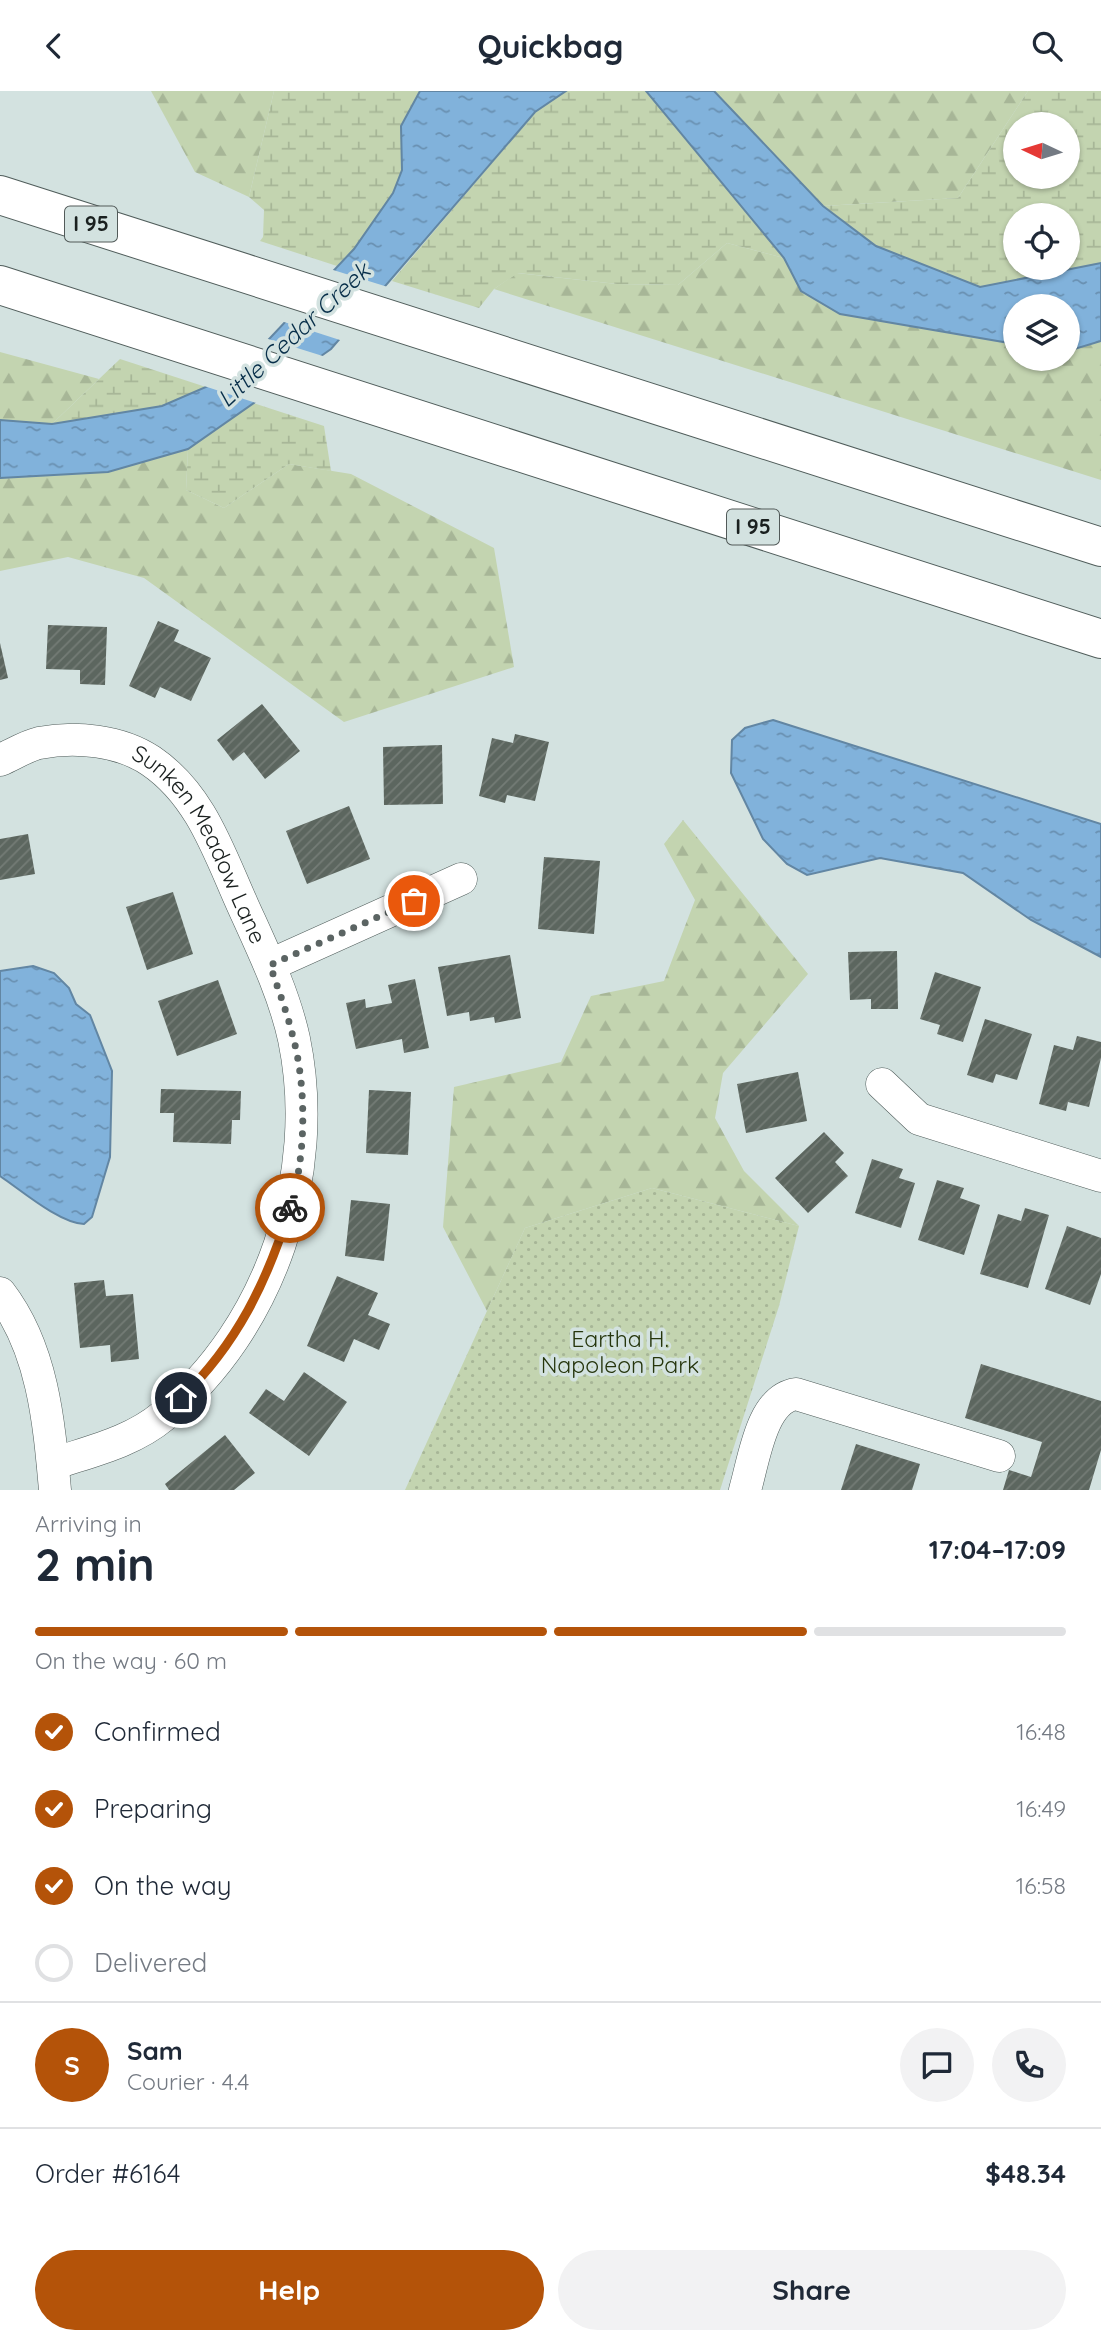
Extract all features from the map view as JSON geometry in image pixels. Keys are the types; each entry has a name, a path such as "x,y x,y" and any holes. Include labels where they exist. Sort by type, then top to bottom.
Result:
{"highway":[{"name":"I 95","path":"0,195 1101,547"},
{"name":"I 95","path":"0,285 1101,639"}],"street":[{"name":"Sunken Meadow Lane","path":"0,760 37,744 75,740 112,744 149,760 180,785 202,816 270,965 294,1038 301,1097 300,1151 292,1204 276,1254 256,1301 230,1345 163,1416 128,1439 54,1477"},
{"path":"270,965 461,879"},
{"path":"882,1084 919,1119 1101,1176"},
{"path":"0,1293 32,1351 44,1395 54,1477"},
{"path":"746,1490 769,1412 784,1396 796,1394 999,1456"}],"green space":[{"path":"151,91 274,91 249,197 195,172"},
{"path":"274,91 420,91 401,126 402,170 393,193 354,249 337,266 260,241 263,237 264,210 249,197"},
{"path":"566,91 646,91 784,258 727,243 678,285 617,284 518,273 494,289 479,308 392,281 535,112"},
{"path":"714,91 1028,91 1014,112 1003,112 1003,129 958,198 823,206"},
{"path":"1028,91 1101,91 1101,263 1080,267 1080,203 1003,203 1003,280 1015,280 980,287 876,246 824,206 958,198 1003,129 1003,189 1080,189 1080,112 1014,112"},
{"path":"727,243 784,258 801,291 840,314 1003,342 1003,371 1080,371 1080,347 1101,341 1101,480 494,289 517,273 617,284 678,285"},
{"path":"0,352 99,379 52,424 0,420"},
{"path":"120,359 206,387 162,406 52,424"},
{"path":"253,403 324,426 331,471 289,464 224,508 186,490 188,449"},
{"path":"188,449 186,490 224,508 289,464 351,474 494,548 514,667 344,722 144,578 68,557 0,571 0,478 108,472"},
{"path":"683,820 808,974 723,1073 715,1118 744,1171 799,1226 652,1188 525,1228 487,1311 443,1227 454,1087 561,1062 591,996 664,981 695,900 664,844"},
{"name":"Eartha H. Napoleon Park","path":"652,1188 799,1226 779,1306 720,1490 405,1490 525,1228"}],"water":[{"name":"Little Cedar Creek","path":"420,91 566,91 535,112 331,349 188,449 108,472 0,478 0,420 52,424 162,406 236,374 354,249 393,193 402,170 401,126"},
{"path":"646,91 714,91 823,206 876,246 980,287 1015,280 1080,280 1080,267 1101,263 1101,341 1080,347 1080,294 1003,294 1003,342 840,314 801,291 784,258"},
{"path":"773,720 1101,824 1101,957 1031,920 963,873 880,858 807,875 787,864 763,839 731,773 732,740 745,728"},
{"path":"33,966 54,973 69,988 76,1004 90,1015 112,1071 110,1157 92,1217 84,1224 52,1212 0,1176 0,971"}],"pier":[{"path":"330,269 391,288 343,341 281,321"},
{"path":"265,338 326,357 259,404 201,385 234,371"}],"building":[{"path":"158,621 179,630 174,641 211,658 191,701 160,687 155,698 129,686"},
{"path":"48,625 107,627 105,685 80,684 80,670 46,669"},
{"path":"0,643 8,678 0,680"},
{"path":"262,704 300,751 265,779 244,752 233,761 217,740"},
{"path":"515,734 549,742 535,801 507,795 505,803 479,796 492,738 513,743"},
{"path":"442,745 443,804 384,805 383,747"},
{"path":"349,806 370,859 307,884 286,831"},
{"path":"28,834 35,874 0,880 0,839"},
{"path":"544,857 600,861 594,934 538,929"},
{"path":"173,892 193,954 147,970 126,907"},
{"path":"897,951 898,1009 871,1009 871,999 850,1000 848,952"},
{"path":"510,955 521,1018 495,1023 494,1017 470,1021 469,1012 447,1016 438,967"},
{"path":"935,972 981,987 963,1042 937,1034 940,1025 920,1019"},
{"path":"415,979 429,1048 404,1053 402,1039 356,1049 346,1003 365,999 366,1008 392,1003 388,985"},
{"path":"218,980 237,1034 177,1056 158,1001"},
{"path":"985,1019 1032,1034 1017,1080 996,1074 993,1083 967,1075"},
{"path":"1077,1036 1101,1042 1101,1058 1089,1107 1068,1102 1066,1111 1039,1104 1054,1045 1073,1050"},
{"path":"798,1072 807,1121 746,1133 737,1084"},
{"path":"161,1089 241,1091 240,1120 232,1120 231,1144 173,1142 174,1113 160,1113"},
{"path":"369,1090 411,1092 408,1155 366,1153"},
{"path":"824,1132 844,1153 835,1162 848,1176 808,1213 775,1178"},
{"path":"872,1159 903,1169 899,1178 915,1183 901,1228 855,1213"},
{"path":"937,1180 964,1188 960,1198 980,1205 964,1255 918,1240"},
{"path":"351,1200 390,1204 384,1261 345,1256"},
{"path":"1025,1208 1049,1215 1028,1288 980,1274 998,1214 1021,1221"},
{"path":"1067,1226 1101,1238 1101,1274 1090,1305 1045,1289"},
{"path":"337,1276 378,1293 368,1315 390,1324 379,1350 354,1339 344,1362 307,1346"},
{"path":"104,1280 106,1296 133,1294 139,1359 111,1362 110,1345 80,1348 74,1283"},
{"path":"981,1364 1101,1401 1101,1450 1089,1490 1003,1490 1009,1470 1031,1477 1042,1442 965,1418"},
{"path":"304,1372 347,1402 309,1456 249,1413 266,1389 284,1401"},
{"path":"225,1435 255,1473 234,1490 169,1490 165,1484"},
{"path":"856,1444 920,1464 912,1490 841,1490"}],"way so far":[{"path":"290,1208 300,1151 301,1097 294,1038 270,965 414,901"}],"route":[{"path":"181,1398 230,1345 256,1301 276,1254 290,1208"}]}
